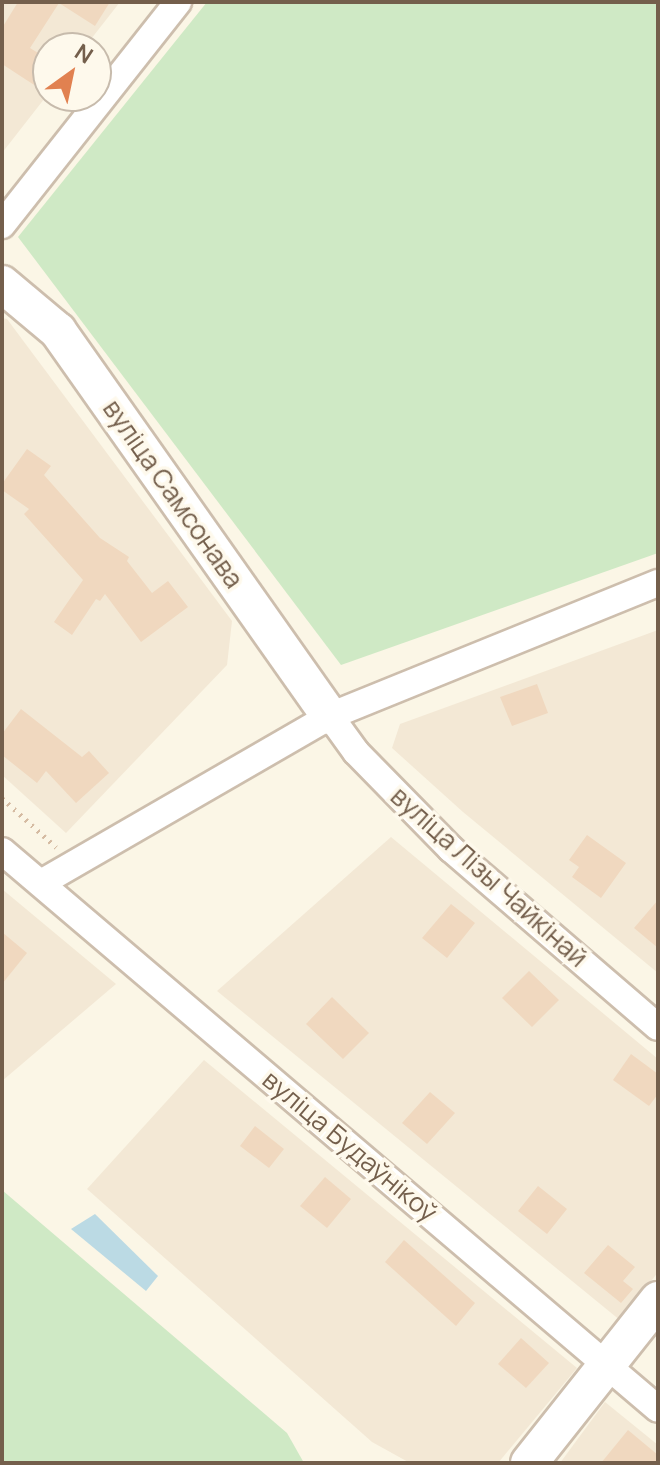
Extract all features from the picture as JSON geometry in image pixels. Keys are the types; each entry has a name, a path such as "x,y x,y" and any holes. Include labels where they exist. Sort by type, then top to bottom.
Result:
{"street":[{"path":"2,225 178,2"},
{"name":"вуліца Самсонава","path":"2,284 58,331 330,716"},
{"path":"41,883 330,716 658,583"},
{"name":"вуліца Лізы Чайкінай","path":"330,716 356,752 451,849 658,1027"},
{"name":"вуліца Будаўнікоў","path":"2,851 658,1409"},
{"path":"529,1463 658,1300"}],"path":[{"path":"2,798 74,864"}],"shaded area":[{"path":"2,2 120,2 97,32 32,32 34,112 2,153"},
{"path":"2,318 7,319 232,621 227,665 66,833 2,775"},
{"path":"658,630 658,973 463,812 392,748 400,724"},
{"path":"391,837 658,1059 658,1272 621,1321 217,991"},
{"path":"2,889 116,984 2,1081"},
{"path":"204,1060 577,1368 498,1463 410,1463 372,1442 87,1189"},
{"path":"605,1402 658,1445 658,1463 560,1463"}],"green space":[{"path":"207,2 658,2 658,553 341,665 18,237"},
{"path":"2,1190 287,1433 304,1463 2,1463"}],"water":[{"path":"95,1214 158,1276 146,1291 71,1229"}],"building":[{"path":"18,2 110,2 95,26 59,3 40,32 32,32 32,84 2,64 2,28"},
{"path":"27,449 51,466 44,475 100,538 129,557 127,561 152,593 168,581 188,607 141,642 105,594 100,601 96,599 72,635 54,622 83,580 24,514 29,509 2,490 2,484"},
{"path":"537,684 548,713 512,726 500,697"},
{"path":"21,709 82,757 89,751 109,773 76,803 46,771 37,783 2,755 2,734"},
{"path":"587,835 626,863 601,898 572,877 579,867 569,860"},
{"path":"658,900 658,948 634,928"},
{"path":"451,904 475,923 447,958 422,938"},
{"path":"2,932 27,953 2,984"},
{"path":"529,971 559,1000 532,1027 502,998"},
{"path":"332,997 369,1033 343,1059 306,1024"},
{"path":"631,1054 658,1074 658,1094 649,1106 613,1080"},
{"path":"430,1092 455,1113 427,1144 402,1123"},
{"path":"255,1126 284,1149 269,1168 240,1146"},
{"path":"325,1177 351,1199 327,1228 300,1206"},
{"path":"538,1186 567,1209 547,1234 518,1211"},
{"path":"404,1240 475,1303 456,1326 385,1262"},
{"path":"608,1245 635,1267 623,1281 633,1289 621,1303 584,1273"},
{"path":"521,1338 549,1363 526,1388 498,1364"},
{"path":"628,1430 658,1455 658,1463 601,1463"}]}
